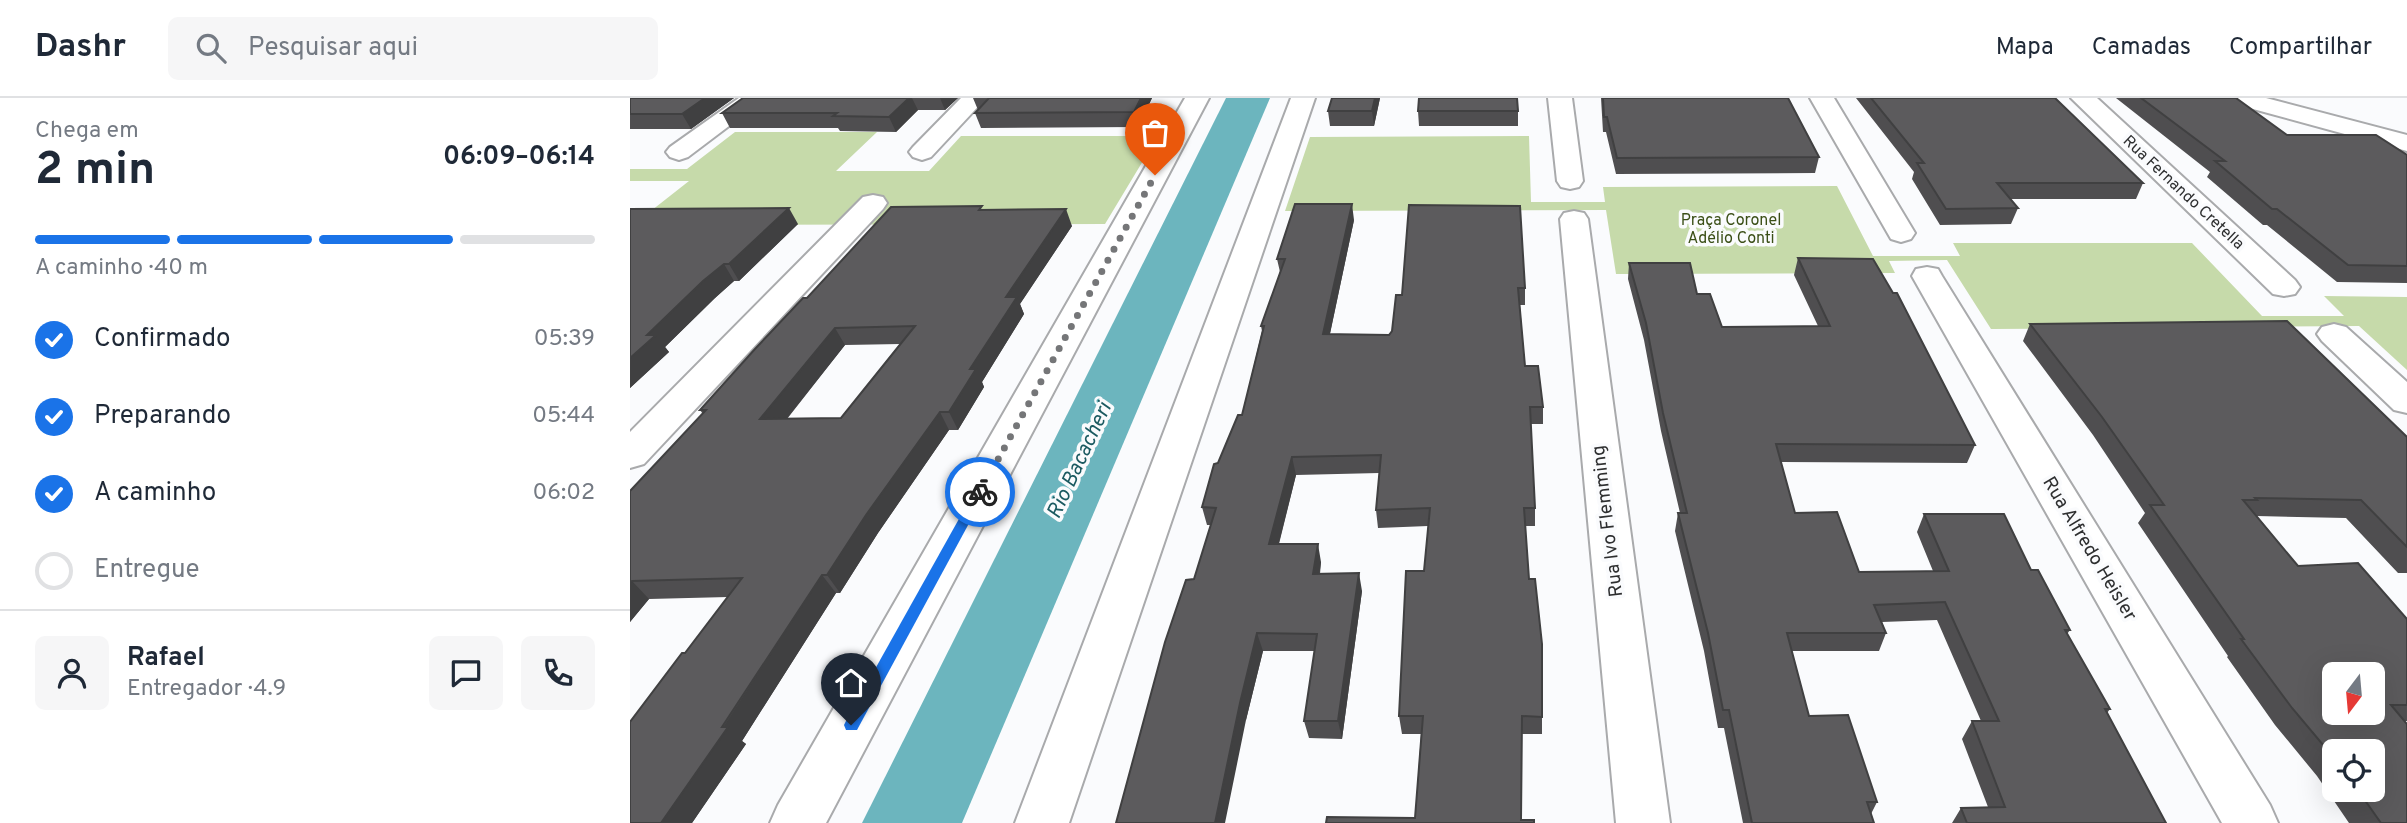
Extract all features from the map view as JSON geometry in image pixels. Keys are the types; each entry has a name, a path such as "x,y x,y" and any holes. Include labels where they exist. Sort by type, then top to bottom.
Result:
{"street":[{"path":"679,152 754,98"},
{"path":"922,152 974,98"},
{"path":"797,823 1197,98"},
{"path":"1042,823 1303,98"},
{"name":"Rua Ivo Flemming","path":"1560,98 1643,823"},
{"path":"1822,98 1901,233"},
{"name":"Rua Fernando Cretella","path":"2083,98 2284,287"},
{"path":"2239,98 2407,143"},
{"path":"630,455 873,203"},
{"name":"Rua Alfredo Heisler","path":"1927,276 2251,823"},
{"path":"2334,334 2407,402"}],"green space":[{"path":"735,132 877,132 836,171 929,171 961,136 1158,136 1105,224 633,225 689,181 630,181 630,169 687,169"},
{"name":"Praça Coronel Adélio Conti","path":"1529,136 1531,202 1605,202 1603,187 1837,186 1873,256 1960,256 1953,243 2192,243 2262,316 2344,316 2324,296 2407,297 2407,370 2359,326 1991,329 1947,260 1889,261 1895,273 1616,274 1606,210 1285,211 1310,137"}],"building":[{"path":"630,98 705,98 682,114 630,114"},
{"path":"743,98 909,98 889,117 833,116 837,113 722,113"},
{"path":"989,98 1141,98 1134,112 975,113"},
{"path":"1332,98 1375,98 1372,111 1328,111"},
{"path":"1419,98 1517,98 1518,111 1418,111"},
{"path":"1603,98 1788,98 1819,157 1617,158 1607,117 1604,117"},
{"path":"1871,98 2055,98 2143,183 1997,183 2018,208 1946,209 1917,163 1924,163"},
{"path":"2141,98 2236,98 2287,135 2376,135 2407,155 2407,266 2348,265 2277,209 2272,209 2215,161 2225,161"},
{"path":"1295,204 1352,204 1323,334 1389,335 1392,331 1396,295 1402,295 1409,205 1520,206 1525,288 1518,288 1525,366 1538,366 1543,407 1530,407 1535,508 1524,508 1529,579 1535,579 1542,644 1542,717 1522,716 1521,820 1534,820 1534,823 1326,823 1327,817 1415,818 1423,716 1399,716 1406,571 1424,571 1430,508 1376,510 1381,455 1292,457 1269,544 1318,544 1313,574 1359,573 1338,721 1304,721 1317,634 1257,633 1215,823 1116,823 1165,642 1186,580 1194,579 1216,508 1202,507 1214,464 1218,463 1238,415 1242,415 1264,326 1261,326 1285,259 1277,259"},
{"path":"891,207 1066,209 1006,297 1017,297 970,369 976,369 949,412 940,412 866,515 827,575 822,575 722,727 728,727 661,823 630,823 630,722 742,578 630,582 630,491 706,410 700,410 755,349 803,298 807,298","holes":["915,326 841,418 760,419 835,328"]},
{"path":"789,208 729,264 724,264 703,281 647,335 656,335 630,358 630,209"},
{"path":"1798,258 1873,259 1893,293 1897,293 1975,445 1776,444 1795,513 1837,512 1859,572 1949,571 1924,514 2004,514 2031,570 2038,570 2070,630 2065,630 2110,709 2105,709 2166,823 1967,823 1961,808 2005,807 1972,721 1999,721 1945,602 1874,605 1886,633 1787,633 1809,716 1848,715 1877,802 1867,802 1874,823 1752,823 1729,710 1723,710 1708,633 1678,513 1687,513 1663,413 1646,323 1629,263 1690,263 1697,294 1710,294 1722,327 1830,326"},
{"path":"2287,321 2407,437 2407,547 2361,500 2243,500 2298,566 2358,563 2407,619 2407,705 2391,705 2407,724 2407,823 2381,823 2366,802 2385,802 2385,739 2322,739 2322,744 2241,639 2244,639 2150,505 2164,505 2102,417 2030,324"}],"waterway":[{"name":"Rio Bacacheri","path":"912,823 1248,98"}],"way so far":[{"path":"980,492 1155,175"}],"route":[{"path":"851,725 980,492"}]}
